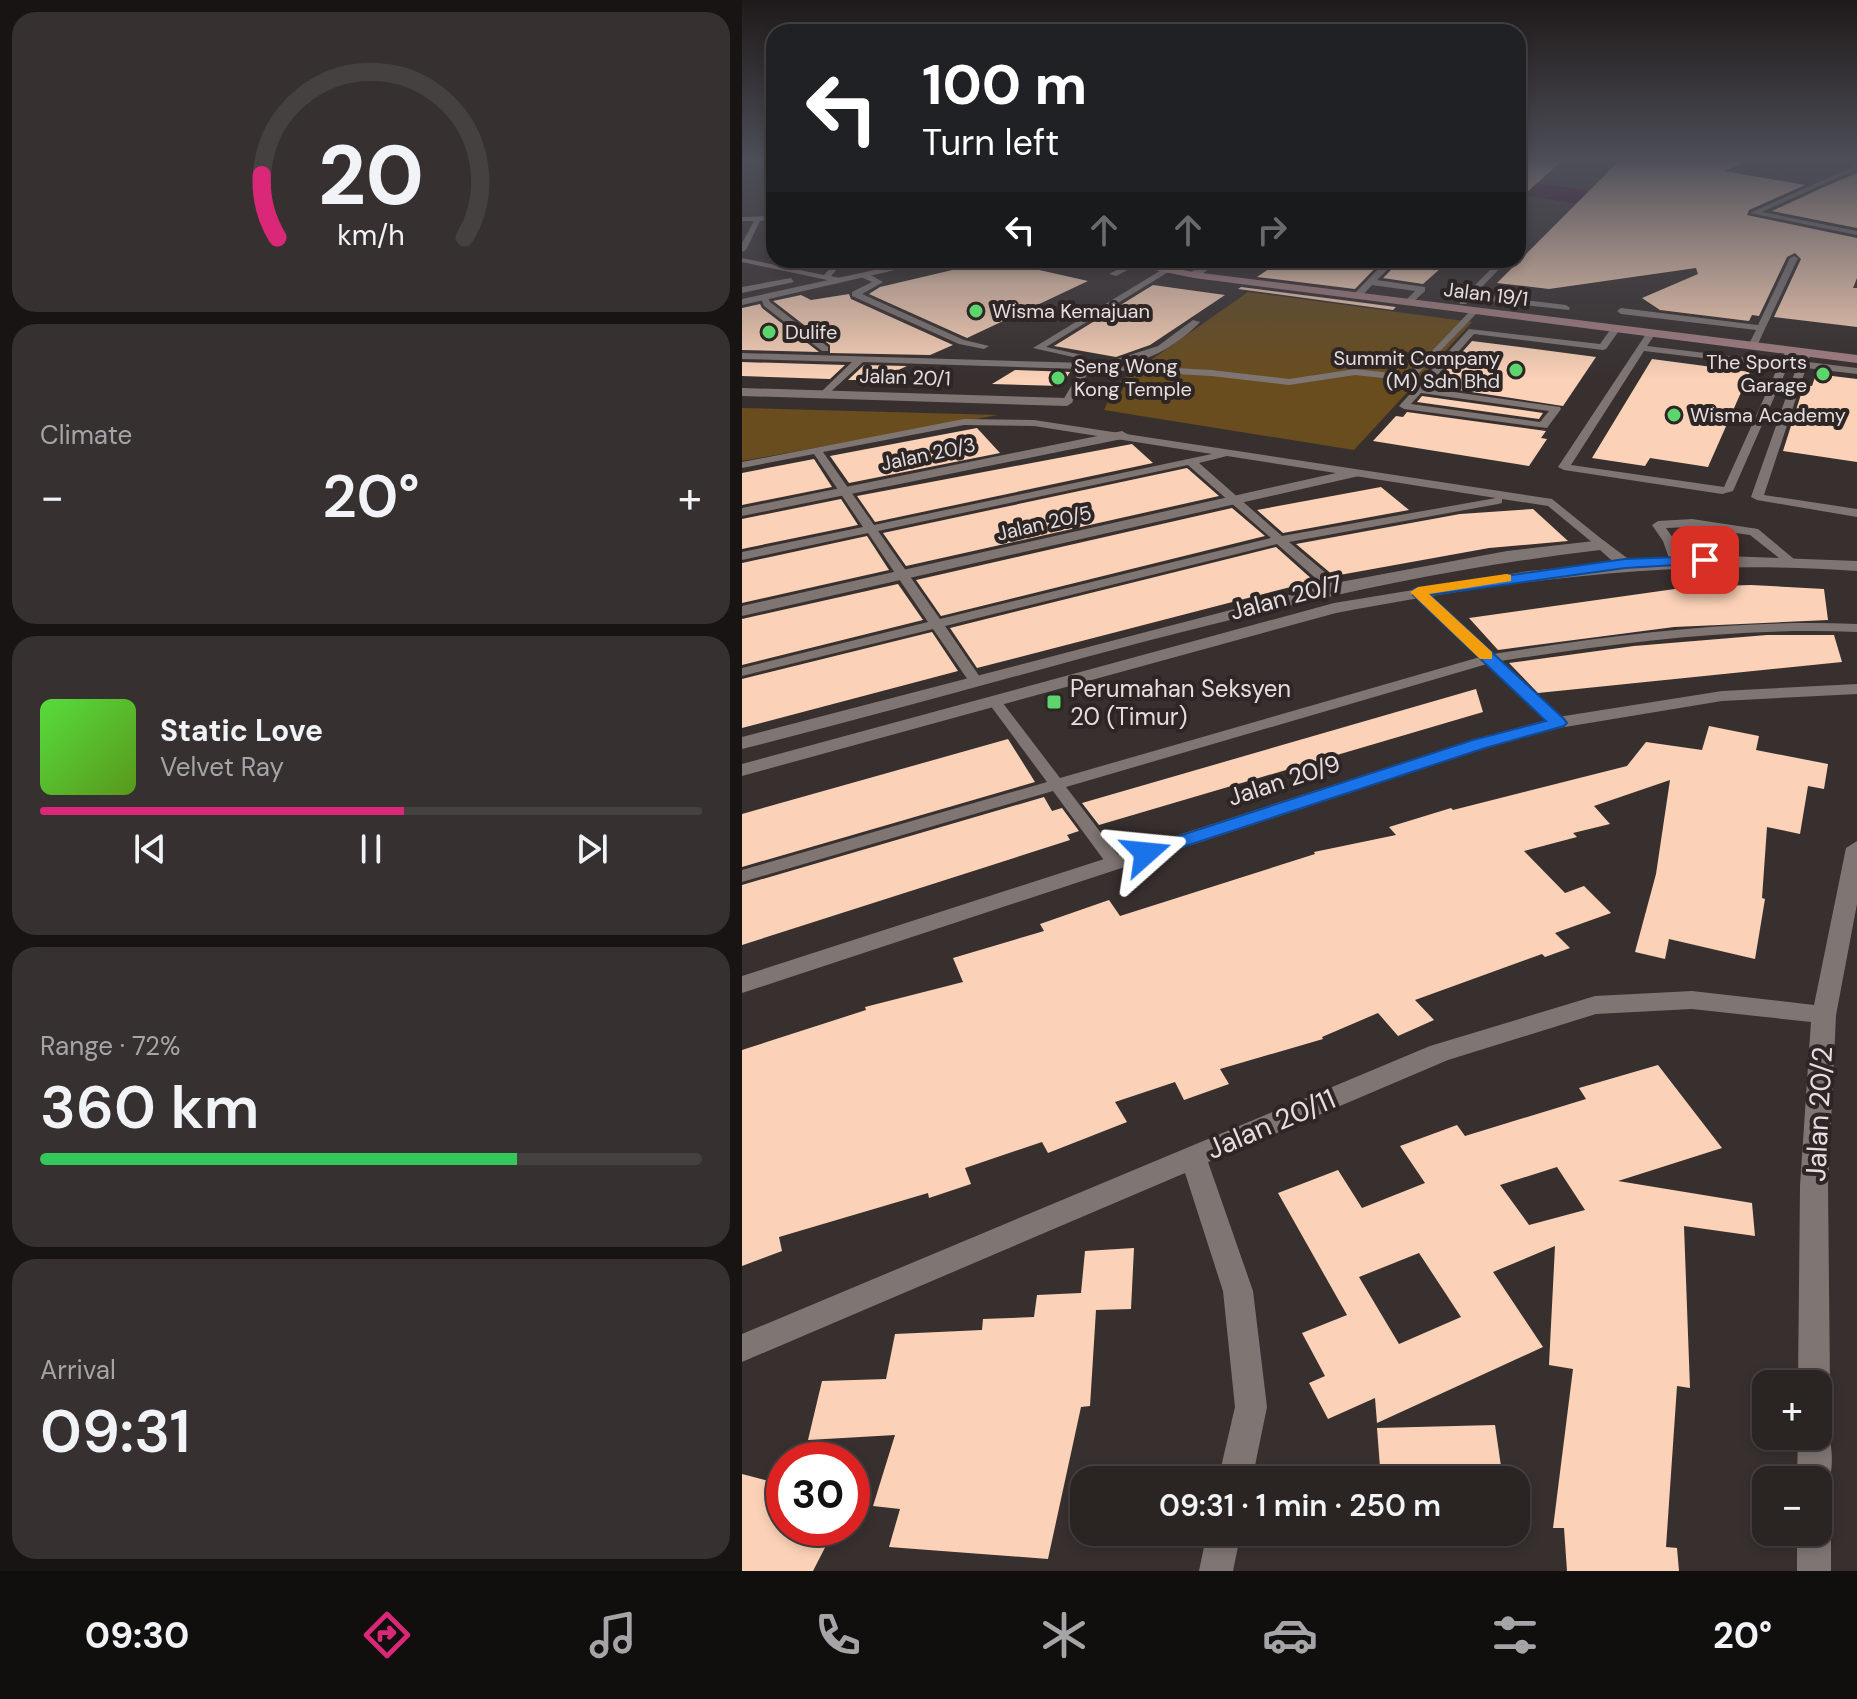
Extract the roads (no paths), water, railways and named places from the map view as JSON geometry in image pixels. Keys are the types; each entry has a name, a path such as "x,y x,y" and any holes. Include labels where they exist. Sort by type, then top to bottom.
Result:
{"main road":[{"name":"Jalan 19/1","path":"1150,268 1857,359"}],"street":[{"path":"742,302 831,279 897,268"},
{"path":"1194,275 1204,268"},
{"name":"Jalan 20/1","path":"742,392 1067,402"},
{"name":"Jalan 20/3","path":"742,512 1122,435"},
{"name":"Jalan 20/5","path":"742,611 1354,473"},
{"path":"1603,545 1625,564"},
{"name":"Jalan 20/7","path":"742,743 1335,588 1507,556 1603,545"},
{"name":"Jalan 20/7","path":"742,770 1334,608 1418,592 1625,564 1675,561 1788,559 1857,566"},
{"name":"Jalan 20/9","path":"742,985 1464,749 1558,723 1722,696 1857,689"},
{"name":"Jalan 20/2","path":"1814,1370 1814,1186 1824,1015 1857,848"},
{"name":"Jalan 20/11","path":"742,1348 1439,1053 1595,1005 1692,1000 1824,1015"},
{"path":"1193,1157 1238,1291 1251,1407 1238,1466"},
{"path":"1216,1571 1221,1546"},
{"path":"1814,1546 1814,1571"}],"lane":[{"path":"742,259 766,257"},
{"path":"1753,346 1794,258"},
{"path":"742,259 766,264"},
{"path":"782,268 831,279 834,268"},
{"path":"1113,274 1126,268"},
{"path":"1357,296 1384,268"},
{"path":"1457,308 1496,268"},
{"path":"748,269 814,285"},
{"path":"1166,271 1038,348 1070,357 1138,360 1184,333 1196,322"},
{"path":"864,275 879,282 855,294 962,342 984,346"},
{"path":"742,290 791,280"},
{"path":"1370,282 1422,289 1408,302"},
{"path":"1469,296 1566,308"},
{"path":"742,347 825,349 767,304 763,297"},
{"path":"742,356 1087,366 1211,373 1289,382 1355,372 1411,378 1475,311"},
{"path":"1621,311 1762,328"},
{"path":"1419,390 1556,409 1543,426 1404,406 1472,331 1603,347 1616,328"},
{"path":"1651,333 1564,467 1722,491 1729,489 1790,350"},
{"path":"1642,348 1784,365"},
{"path":"1806,353 1757,497 1857,513"},
{"path":"825,394 861,359"},
{"path":"1800,364 1857,371"},
{"path":"1067,402 1087,366"},
{"path":"742,465 964,422 1034,423 1552,503 1603,545"},
{"path":"817,451 975,680"},
{"path":"742,556 1233,453"},
{"path":"1191,462 1335,588"},
{"path":"742,672 1278,540 1464,505 1520,498"},
{"path":"1675,561 1669,541 1658,525 1692,523 1754,532 1788,559"},
{"path":"1418,592 1558,723"},
{"path":"742,876 1489,659 1601,641 1715,630 1807,624 1857,628"},
{"path":"994,701 1115,863"}],"place":[{"name":"Wisma Kemajuan","path":"976,311"},
{"name":"Dulife","path":"769,332"},
{"name":"Summit Company (M) Sdn Bhd","path":"1516,370"},
{"name":"The Sports Garage","path":"1823,374"},
{"name":"Seng Wong Kong Temple","path":"1058,378"},
{"name":"Wisma Academy","path":"1674,415"},
{"name":"Perumahan Seksyen 20 (Timur)","path":"1054,702"}]}
